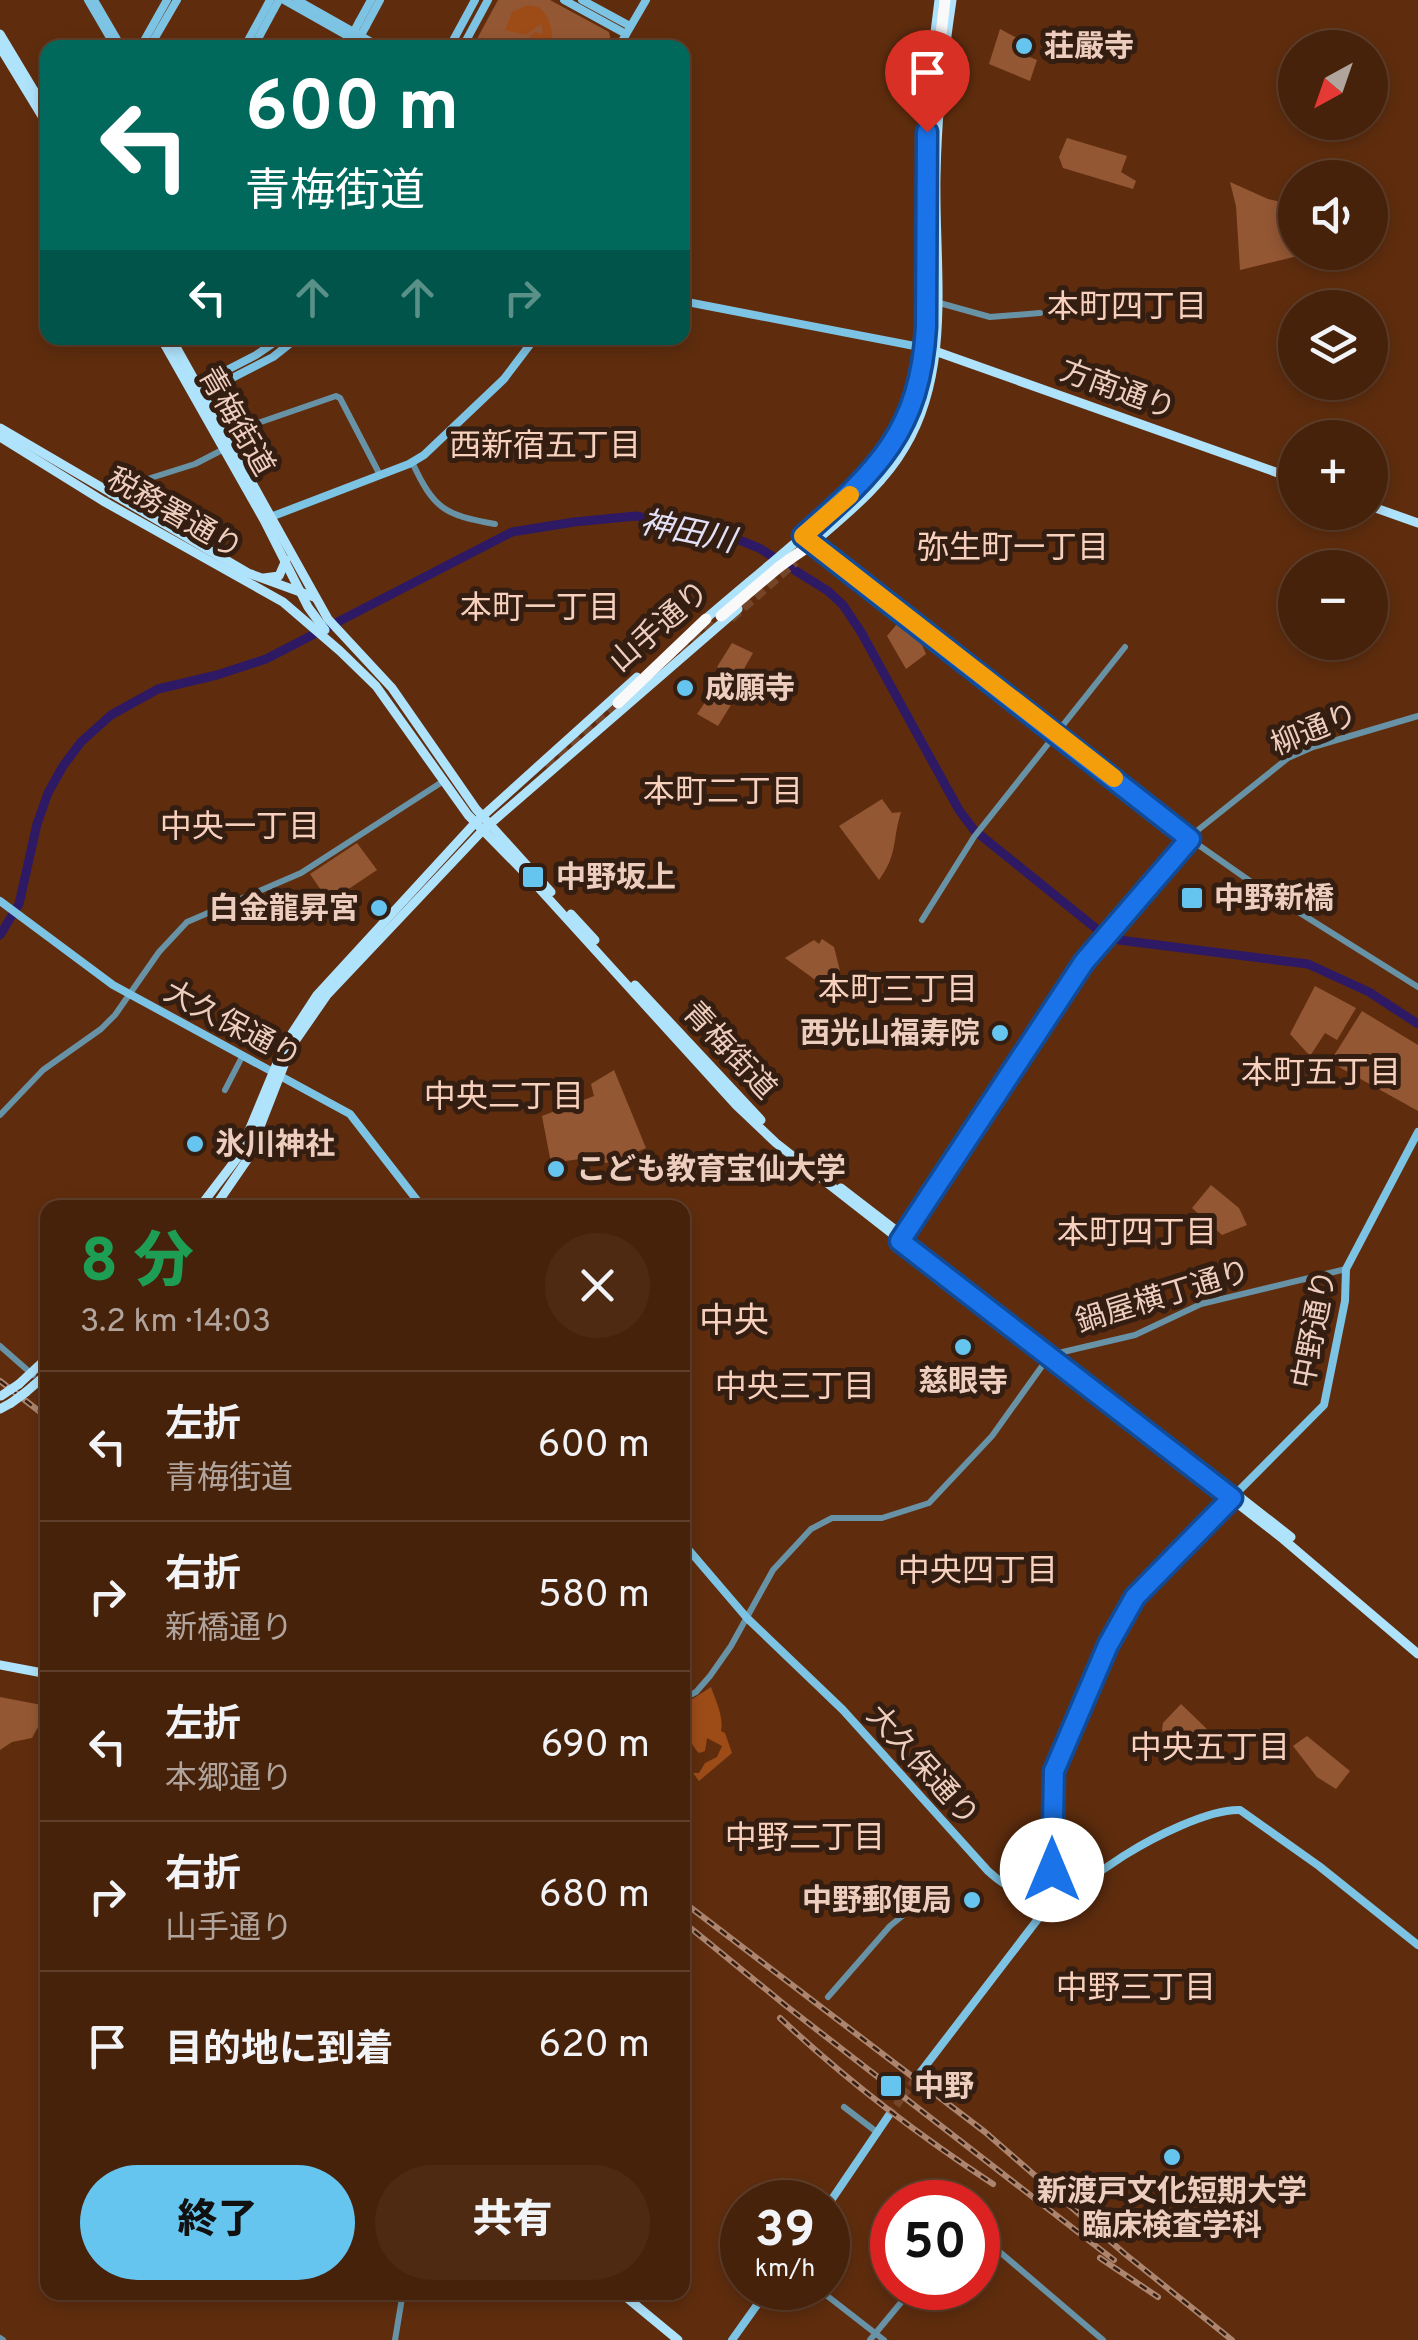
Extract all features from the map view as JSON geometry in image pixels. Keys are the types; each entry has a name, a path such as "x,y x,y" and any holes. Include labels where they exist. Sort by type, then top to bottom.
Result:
{"highway":[{"path":"935,69 945,0"},
{"path":"721,616 807,540"},
{"path":"617,704 706,619"}],"main road":[{"path":"91,0 114,40"},
{"path":"144,40 167,0"},
{"path":"154,40 176,0"},
{"path":"296,0 368,40"},
{"path":"350,40 372,0"},
{"path":"358,40 380,0"},
{"path":"453,40 475,0"},
{"path":"466,40 488,0"},
{"path":"564,0 628,30"},
{"path":"582,0 628,30"},
{"path":"622,40 646,0"},
{"path":"807,540 872,489 906,446 927,396 936,302 938,98 945,0"},
{"path":"930,349 927,97 945,0"},
{"path":"250,40 275,3"},
{"path":"256,40 275,3"},
{"path":"275,3 353,40"},
{"path":"0,34 40,105"},
{"path":"0,47 40,107"},
{"path":"690,303 930,349"},
{"name":"青梅街道","path":"167,345 226,434 320,623 392,688 482,823"},
{"name":"青梅街道","path":"174,345 224,450 301,571 320,623"},
{"path":"198,392 272,345"},
{"path":"198,392 274,357 289,345"},
{"path":"269,518 412,462 436,446 481,402 530,345"},
{"name":"方南通り","path":"930,349 1278,473"},
{"name":"税務署通り","path":"0,428 106,498 256,576 314,598"},
{"name":"税務署通り","path":"0,438 320,623 328,633"},
{"path":"1388,512 1418,523"},
{"path":"256,576 279,576 286,560"},
{"name":"山手通り","path":"706,619 783,562"},
{"name":"山手通り","path":"205,1200 238,1157 276,1072 317,1007 462,844 783,562"},
{"path":"283,602 296,602 302,593 301,571"},
{"name":"青梅街道","path":"328,633 334,645 388,702 442,782 740,1101 902,1239 1233,1496 1418,1650"},
{"name":"大久保通り","path":"0,901 94,973 350,1114 417,1200"},
{"name":"山手通り","path":"220,1200 247,1160 276,1072"},
{"name":"中野通り","path":"920,2073 1033,1928 1048,1896 1054,1771 1108,1645 1135,1597 1324,1405 1345,1301 1346,1269 1418,1132"},
{"path":"0,1409 39,1375"},
{"path":"1,1396 23,1388"},
{"name":"大久保通り","path":"690,1551 747,1618 843,1710 988,1872 1017,1891 1048,1896"},
{"path":"0,1665 40,1672"},
{"path":"1048,1896 1077,1888 1128,1853 1187,1824 1240,1810 1319,1866 1418,1945"},
{"path":"845,2180 889,2115"},
{"path":"630,2300 678,2340"},
{"path":"732,2340 753,2310"}],"street":[{"path":"936,302 990,317 1040,312"},
{"path":"226,434 336,396 380,475"},
{"path":"106,498 119,488 195,464 224,450"},
{"path":"412,462 436,505 464,518 495,524"},
{"path":"807,540 1190,839 1256,886 1418,987"},
{"path":"922,920 977,833 1125,647"},
{"name":"柳通り","path":"902,1239 1084,962 1190,839 1287,758 1418,716"},
{"path":"0,1114 43,1070 102,1029 171,936 194,917 301,873 442,782"},
{"path":"226,1090 244,1054"},
{"name":"鍋屋横丁通り","path":"1052,1355 1136,1335 1201,1304 1346,1269"},
{"path":"0,1346 39,1375"},
{"path":"690,1695 710,1676 772,1570 816,1525 832,1518 882,1518 930,1503 992,1436 1052,1355"},
{"path":"828,1997 890,1926 924,1899"},
{"path":"844,2107 878,2132"},
{"path":"1001,2253 1103,2340"},
{"path":"394,2340 401,2300"},
{"path":"842,2310 872,2336 884,2340"},
{"path":"872,2336 894,2310"}],"shaded area":[{"path":"498,0 550,0 609,32 611,40 476,40"},
{"path":"527,5 539,7 551,26 551,40 531,40 535,32 543,34 541,24 526,35 505,30 512,12"},
{"path":"1000,29 1019,39 1017,52 1037,60 1030,81 989,64"},
{"path":"1067,138 1127,156 1121,172 1136,181 1133,189 1063,168 1059,157"},
{"path":"1230,182 1278,201 1278,261 1240,270 1236,206"},
{"path":"903,622 918,636 926,654 906,669 887,636"},
{"path":"732,643 753,653 737,695 718,726 697,714 717,685 721,669 717,667"},
{"path":"882,799 892,813 901,812 892,855 879,880 839,826"},
{"path":"357,843 377,870 329,902 310,874"},
{"path":"822,939 834,947 840,971 828,989 785,958 814,940 819,944"},
{"path":"1315,986 1356,1008 1337,1040 1325,1033 1310,1056 1290,1034"},
{"path":"1362,1011 1418,1045 1418,1111 1330,1062"},
{"path":"614,1070 646,1148 612,1162 581,1166 580,1159 551,1163 542,1116 594,1096 591,1084"},
{"path":"1211,1185 1239,1208 1247,1225 1222,1235 1192,1208"},
{"path":"711,1687 721,1731 732,1753 699,1781 693,1773 699,1773 705,1763 717,1757 722,1746 707,1738 705,1751 696,1750 690,1741 690,1700"},
{"path":"0,1697 40,1705 40,1727 32,1738 12,1742 0,1750"},
{"path":"1181,1704 1209,1731 1207,1743 1188,1762 1166,1742 1168,1736 1162,1730 1163,1723"},
{"path":"1307,1736 1350,1771 1336,1789 1317,1777 1293,1746"}],"waterway":[{"name":"神田川","path":"0,935 19,904 48,793 81,742 111,715 158,689 266,659 512,532 636,516 719,532 759,548 828,591 861,632 959,810 974,830 1098,930 1119,940 1308,964 1369,992 1418,1024"}],"tunnel":[{"path":"934,125 937,69"},
{"path":"730,618 795,561"},
{"path":"669,664 721,616"},
{"path":"544,763 560,754 618,703"},
{"path":"889,2115 920,2073"}],"railway":[{"path":"0,1381 40,1412"},
{"path":"690,1907 985,2132 1125,2254 1232,2340"},
{"path":"690,1928 1114,2260"},
{"path":"780,2018 883,2106 987,2180"},
{"path":"1100,2258 1158,2297"}],"slow traffic":[{"path":"850,495 803,536 1114,778"}],"place":[{"name":"荘嚴寺","path":"1024,46"},
{"name":"成願寺","path":"685,688"},
{"name":"中野坂上","path":"533,877"},
{"name":"中野新橋","path":"1192,898"},
{"name":"白金龍昇宮","path":"379,908"},
{"name":"西光山福寿院","path":"1000,1033"},
{"name":"氷川神社","path":"195,1144"},
{"name":"こども教育宝仙大学","path":"556,1169"},
{"name":"慈眼寺","path":"963,1347"},
{"name":"中野郵便局","path":"972,1900"},
{"name":"中野","path":"891,2086"},
{"name":"新渡戸文化短期大学 臨床検査学科","path":"1172,2157"}],"district":[{"name":"本町四丁目","path":"1127,306"},
{"name":"西新宿五丁目","path":"545,445"},
{"name":"弥生町一丁目","path":"1013,547"},
{"name":"本町一丁目","path":"540,607"},
{"name":"本町二丁目","path":"723,791"},
{"name":"中央一丁目","path":"240,826"},
{"name":"本町三丁目","path":"898,989"},
{"name":"本町五丁目","path":"1321,1072"},
{"name":"中央二丁目","path":"504,1096"},
{"name":"本町四丁目","path":"1137,1232"},
{"name":"中央","path":"734,1320"},
{"name":"中央三丁目","path":"795,1386"},
{"name":"中央四丁目","path":"978,1570"},
{"name":"中央五丁目","path":"1210,1747"},
{"name":"中野二丁目","path":"805,1837"},
{"name":"中野三丁目","path":"1136,1987"}],"route":[{"path":"927,132 926,327 916,395 900,432 866,480 803,536 1190,839 1084,962 900,1241 1232,1498 1152,1578 1121,1618 1054,1771 1052,1870"}]}
